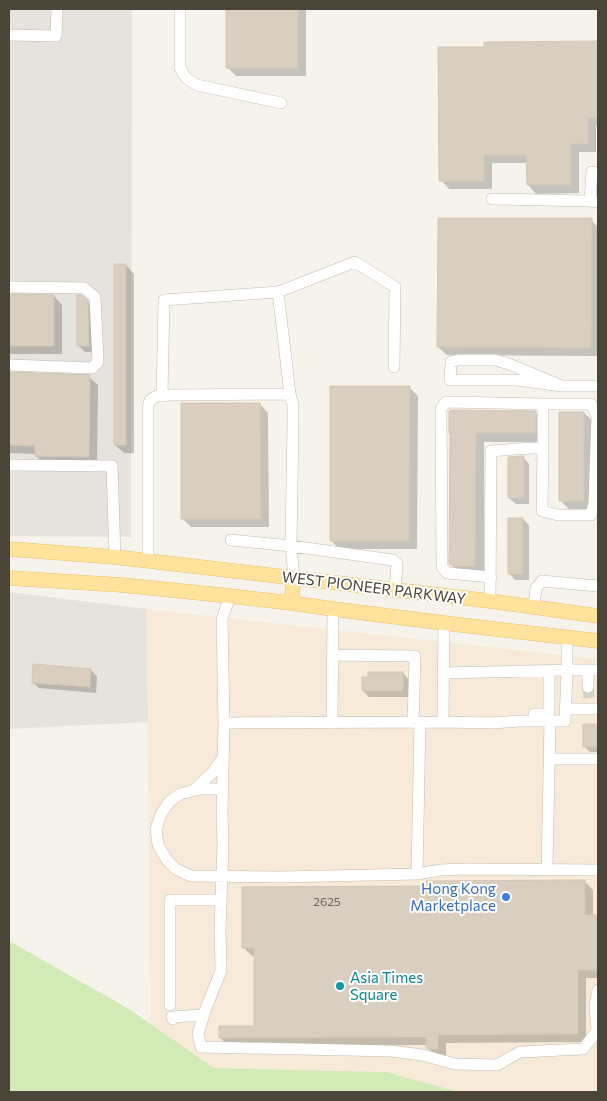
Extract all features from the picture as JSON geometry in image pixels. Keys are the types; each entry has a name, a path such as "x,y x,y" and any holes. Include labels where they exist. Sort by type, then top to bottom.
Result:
{"main road":[{"name":"WEST PIONEER PARKWAY","path":"9,549 116,557 294,577 598,616"},
{"path":"292,603 294,577"},
{"name":"WEST PIONEER PARKWAY","path":"9,578 148,587 598,641"}],"lane":[{"path":"9,35 56,36 56,9"},
{"path":"180,9 180,68 186,78 197,85 282,103"},
{"path":"492,200 594,202 592,172 598,173"},
{"path":"162,396 164,300 278,292 355,262 395,287 394,367"},
{"path":"9,287 84,288 95,297 98,362 92,368 9,365"},
{"path":"278,292 290,394 293,405 291,546 294,577"},
{"path":"562,386 495,360 458,360 451,362 450,380 517,380 562,386 598,386"},
{"path":"148,561 148,407 150,400 157,396 290,394"},
{"path":"491,578 447,573 442,567 442,409 446,402 595,404 597,416 594,515 558,515 542,511 543,404"},
{"path":"490,601 491,451 543,447"},
{"path":"9,465 112,466 116,557"},
{"path":"231,540 393,560 397,564 395,590"},
{"path":"534,607 536,588 542,580 598,586"},
{"path":"230,596 222,619 224,755 221,971 198,1034 201,1047 391,1051 422,1055 455,1064 497,1065 520,1052 583,1049 598,1031 595,1005 598,990"},
{"path":"332,723 333,609"},
{"path":"443,722 444,623"},
{"path":"224,724 565,721 567,638"},
{"path":"332,654 415,656 417,874"},
{"path":"501,722 501,715 549,714 549,670"},
{"path":"443,673 593,670 591,700 566,709"},
{"path":"547,870 550,721"},
{"path":"193,791 213,772 224,755"},
{"path":"549,759 598,759"},
{"path":"223,789 200,789 180,794 169,802 160,814 156,829 158,845 167,860 176,869 191,876 221,877 417,874 464,869 598,870"},
{"path":"170,1005 170,900 221,900"},
{"path":"172,1019 172,1017 204,1015"}],"shaded area":[{"path":"9,9 132,9 131,537 9,536"},
{"path":"9,592 146,609 148,722 9,729"},
{"path":"146,609 598,659 598,1092 459,1092 386,1072 214,1068 151,1024"}],"green space":[{"path":"9,941 129,1009 214,1068 386,1072 459,1092 9,1092"}],"building":[{"path":"226,9 298,9 298,68 226,68"},
{"path":"598,41 598,118 588,118 588,144 571,144 571,185 527,185 526,155 484,155 484,181 439,181 438,47 484,47 484,42"},
{"path":"438,218 592,218 591,348 437,347"},
{"path":"114,264 126,264 126,445 114,445"},
{"path":"9,294 54,295 54,346 9,346"},
{"path":"77,295 81,295 88,301 89,346 77,346"},
{"path":"9,372 90,375 89,457 35,456 35,446 9,445"},
{"path":"330,386 410,386 409,541 330,541"},
{"path":"181,403 260,403 261,519 181,519"},
{"path":"450,410 536,411 536,433 476,433 475,566 453,566 449,564"},
{"path":"559,412 584,412 584,501 559,501"},
{"path":"524,456 524,498 508,498 508,457"},
{"path":"508,518 523,518 523,574 508,574"},
{"path":"33,664 91,669 90,687 32,683"},
{"path":"368,672 403,672 403,691 362,691 362,677 368,677"},
{"path":"583,724 598,724 598,747 583,747"},
{"path":"585,880 585,915 597,915 597,970 578,970 578,1034 438,1035 438,1049 426,1048 426,1037 219,1038 219,1026 254,1026 254,948 242,948 242,887 426,886 426,881"}],"tunnel":[{"path":"588,687 589,698"}],"place":[{"name":"Hong Kong Marketplace","path":"506,897"},
{"name":"Asia Times Square","path":"340,986"}]}
